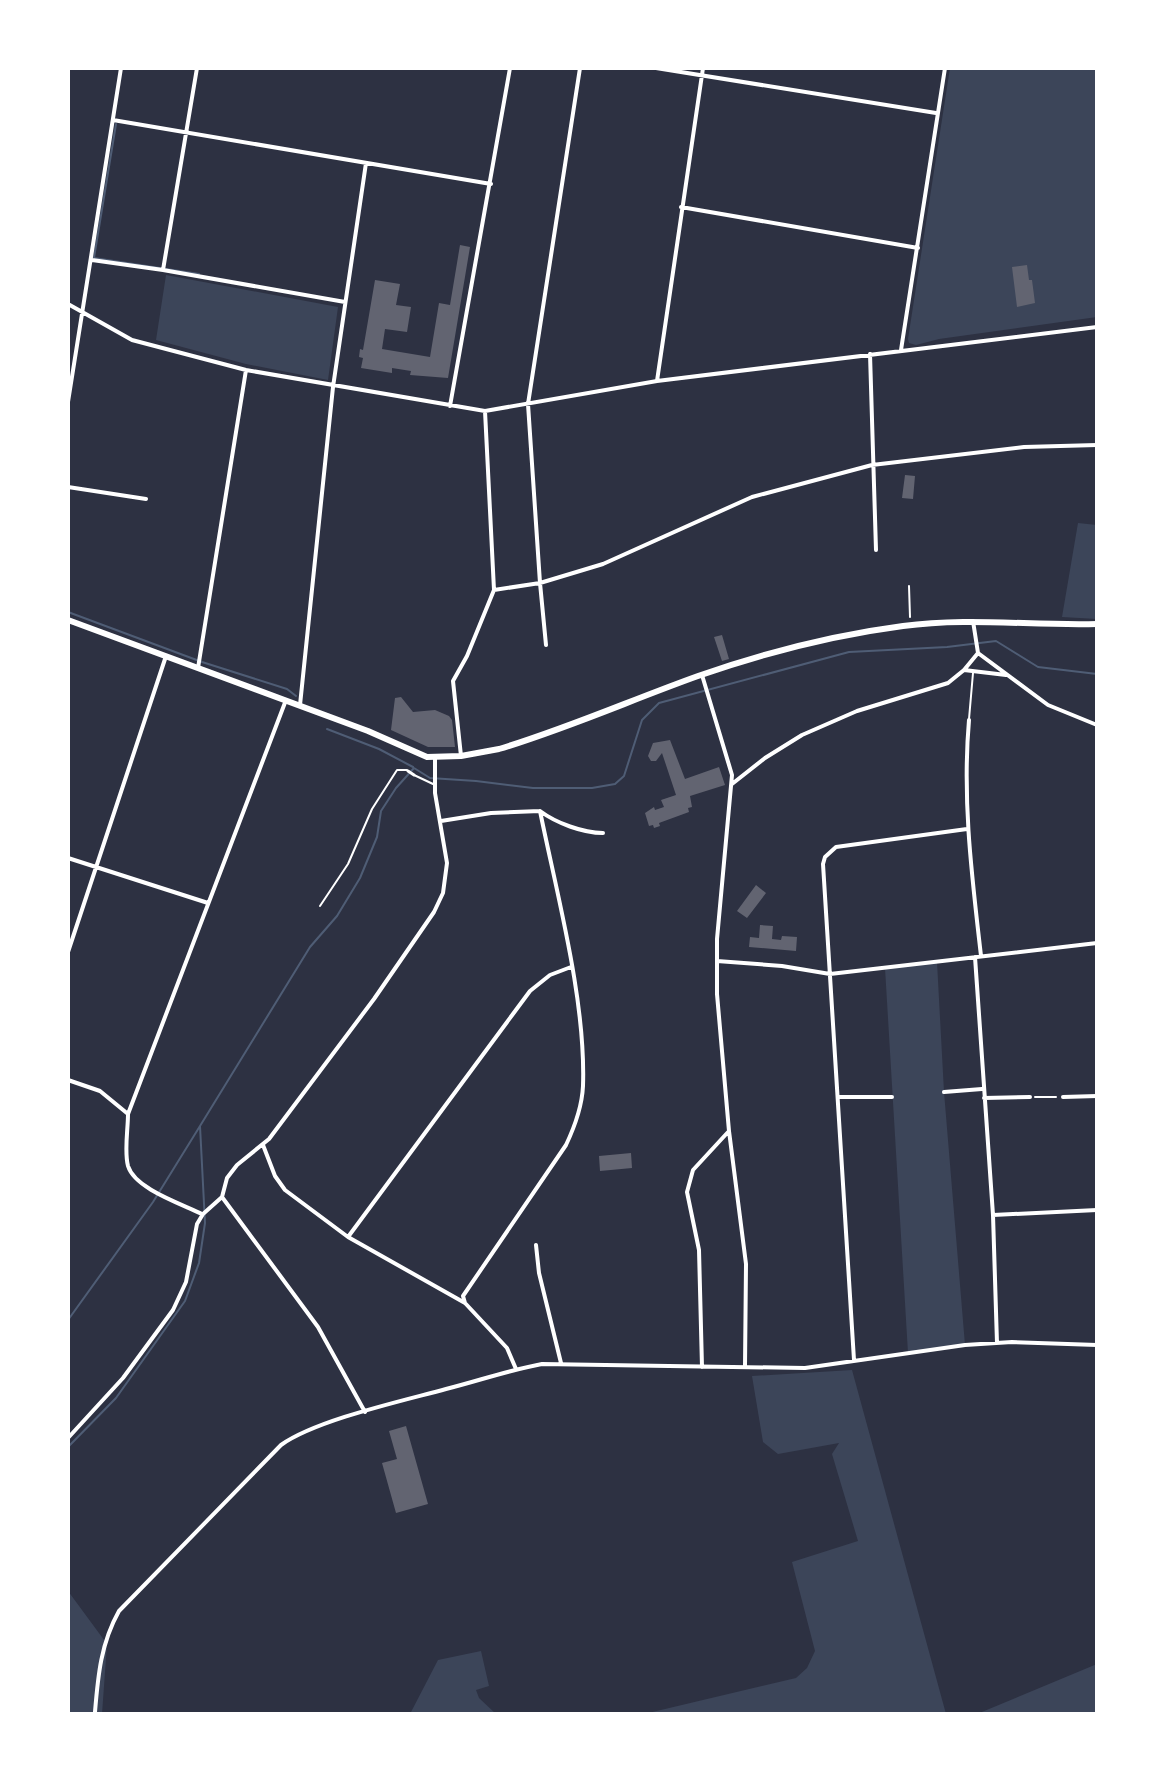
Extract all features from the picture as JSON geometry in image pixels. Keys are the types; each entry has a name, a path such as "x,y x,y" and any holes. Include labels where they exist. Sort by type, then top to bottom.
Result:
{"main road":[{"path":"68,620 166,656 199,663 387,738 421,755 435,758 499,749 778,651 880,629 920,623 973,621 1097,624"}],"street":[{"path":"68,402 121,68"},
{"path":"163,270 197,68"},
{"path":"450,406 510,68"},
{"path":"546,645 528,404 580,68"},
{"path":"656,68 936,113"},
{"path":"657,381 703,68"},
{"path":"901,350 945,68"},
{"path":"113,120 491,184"},
{"path":"300,705 333,387 366,163"},
{"path":"681,207 918,248"},
{"path":"92,260 345,302"},
{"path":"68,304 132,340 246,370 485,411 657,381 1097,327"},
{"path":"870,354 876,550"},
{"path":"199,663 246,370"},
{"path":"461,756 453,681 467,656 494,590 485,411"},
{"path":"494,590 540,583 603,564 752,497 872,465 1024,447 1097,445"},
{"path":"68,487 146,499"},
{"path":"973,621 977,651 1048,705 1097,725"},
{"path":"732,784 802,735 857,711 937,688 957,678 977,651"},
{"path":"68,952 166,656"},
{"path":"964,670 1008,675"},
{"path":"703,678 732,775 717,961 729,1131 748,1282 745,1367"},
{"path":"203,1214 136,1180 128,1164 128,1114 286,700"},
{"path":"969,720 965,768 967,829 978,956 982,1089 993,1215 997,1343"},
{"path":"365,1412 318,1327 222,1197 222,1187 237,1165 263,1145 374,999 434,912 447,879 434,784 435,758"},
{"path":"408,771 414,775"},
{"path":"441,821 491,813 540,811 585,832 603,833"},
{"path":"465,1303 463,1296 566,1145 577,1122 583,1088 582,1053 571,967 540,811"},
{"path":"854,1360 823,864 830,850 836,847 967,829"},
{"path":"68,858 208,903"},
{"path":"717,961 782,966 830,974 1097,943"},
{"path":"348,1237 530,991 550,975 571,967"},
{"path":"68,1080 100,1091 128,1114"},
{"path":"944,1092 982,1089"},
{"path":"1063,1097 1097,1096"},
{"path":"838,1097 892,1097"},
{"path":"983,1098 1030,1097"},
{"path":"702,1367 699,1250 687,1192 693,1170 729,1131"},
{"path":"263,1145 279,1184 348,1237 465,1303 507,1348 516,1369"},
{"path":"68,1438 123,1378 173,1310 186,1282 195,1234 203,1214 222,1197"},
{"path":"993,1215 1097,1210"},
{"path":"536,1245 539,1273 561,1363"},
{"path":"95,1712 99,1662 105,1639 119,1611 281,1445 301,1434 365,1412 516,1369 561,1363 805,1368 965,1345 1097,1345"}],"lane":[{"path":"969,720 973,671"},
{"path":"320,906 348,864 383,787 397,770 408,771"},
{"path":"414,775 434,784"}],"path":[{"path":"909,586 911,620"},
{"path":"1030,1097 1063,1097"}],"shaded area":[{"path":"950,68 1097,68 1097,317 939,339 916,345 909,343"},
{"path":"166,275 338,307 328,380 246,364 156,340"},
{"path":"1078,523 1097,525 1097,619 1062,617"},
{"path":"937,962 944,1092 965,1345 908,1353 885,968"},
{"path":"852,1370 946,1714 644,1714 796,1678 807,1668 815,1651 792,1562 858,1541 832,1454 839,1443 778,1454 763,1442 752,1376"},
{"path":"68,1591 107,1644 102,1714 68,1714"},
{"path":"481,1651 489,1686 476,1690 479,1698 496,1714 410,1714 438,1660"},
{"path":"1097,1664 1097,1714 977,1714"}],"building":[{"path":"460,245 470,247 448,378 410,375 411,371 392,368 392,373 361,368 363,358 359,357 360,349 363,350 375,280 400,284 396,305 411,307 407,332 385,329 382,349 430,357 439,303 450,305"},
{"path":"1027,265 1035,303 1017,307 1012,267"},
{"path":"905,475 915,476 913,499 902,498"},
{"path":"722,635 729,659 722,661 714,637"},
{"path":"401,697 413,712 435,710 449,716 455,747 428,747 391,730 395,698"},
{"path":"670,740 685,779 719,767 725,785 690,796 692,807 688,808 689,812 659,823 660,826 654,828 653,825 649,826 645,813 654,807 655,810 664,807 661,800 676,795 662,753 656,761 651,761 648,756 653,743"},
{"path":"756,885 766,893 747,918 737,911"},
{"path":"760,925 773,926 772,939 797,937 796,951 749,947 750,937 759,938"},
{"path":"631,1153 632,1168 600,1171 599,1156"},
{"path":"406,1426 428,1504 396,1513 382,1463 397,1459 389,1431"}],"waterway":[{"path":"116,124 94,258 199,274"},
{"path":"68,612 202,662 287,689 296,696"},
{"path":"68,1447 116,1398 185,1301 199,1263 205,1223 200,1126 310,947 337,916 360,878 377,837 381,811 414,768 430,778 533,788 592,788 615,784 624,776 642,720 659,703 849,652 996,641 1038,667 1097,674"},
{"path":"327,729 379,749 413,767"},
{"path":"68,1320 153,1202 200,1126"}]}
